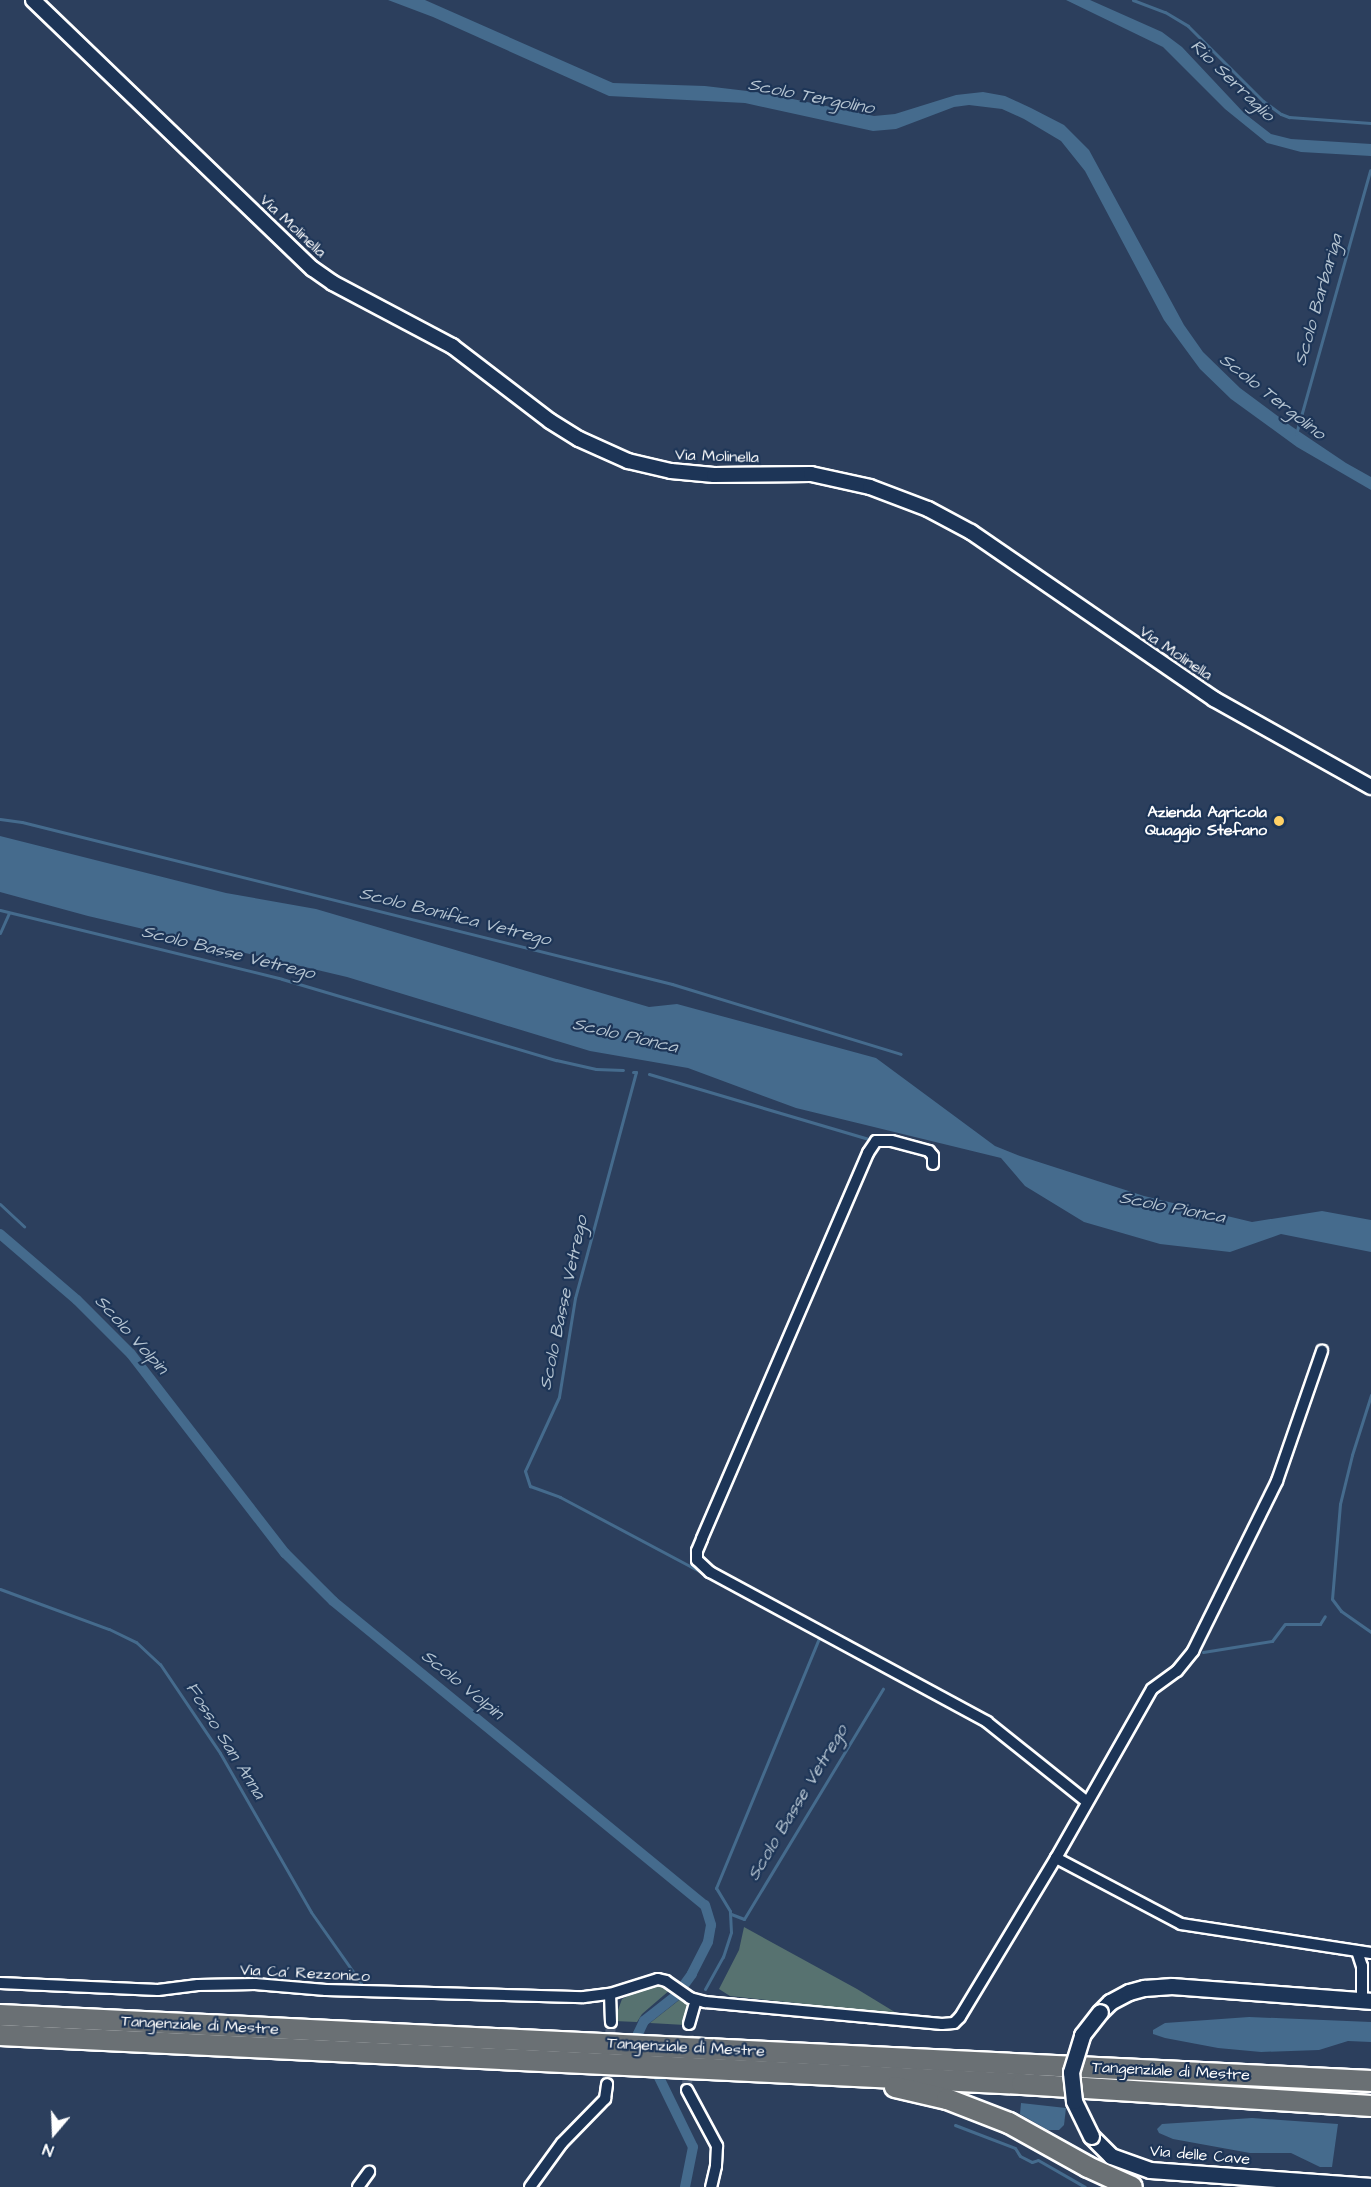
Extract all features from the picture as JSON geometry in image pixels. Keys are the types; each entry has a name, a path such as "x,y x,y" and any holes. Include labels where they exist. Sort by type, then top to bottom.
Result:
{"highway":[{"name":"Tangenziale di Mestre","path":"0,2015 1371,2081"},
{"name":"Tangenziale di Mestre","path":"0,2036 755,2072"},
{"path":"755,2072 1022,2084 1371,2106"},
{"path":"755,2072 898,2088 947,2099 1009,2123 1088,2168 1132,2187"}],"main road":[{"name":"Via delle Cave","path":"1367,2001 1172,1986 1144,1988 1110,2002 1100,2012 1082,2035 1071,2072 1074,2101 1091,2136 1111,2156 1150,2170 1371,2186"}],"street":[{"name":"Via Molinella","path":"33,0 313,269 333,283 452,345 550,421 579,439 628,461 671,471 714,475 811,474 870,487 928,509 971,532 1214,699 1371,787"},
{"path":"933,1164 933,1156 929,1151 891,1141 876,1141 868,1153 702,1539 697,1551 697,1560 710,1572 987,1722 1086,1802"},
{"path":"688,2024 693,1999 942,2024 954,2023 960,2017 1056,1858 1152,1689 1177,1671 1193,1651 1277,1481 1322,1350"},
{"path":"1056,1858 1181,1924 1371,1953"},
{"path":"1357,1951 1362,1966 1367,2001"},
{"name":"Via Ca' Rezzonico","path":"0,1983 158,1990 198,1985 255,1984 326,1990 584,1997 610,1994 658,1979 693,1999"},
{"path":"610,1994 611,2022"},
{"path":"530,2187 562,2143 605,2099 607,2084"},
{"path":"687,2090 717,2146 716,2166 711,2187"},
{"path":"358,2187 369,2172"}],"green space":[{"path":"744,1927 898,2014 730,1996 719,1989 739,1950"},
{"path":"659,1984 671,1989 642,2014 637,2022 614,2021 622,1999 650,1985"},
{"path":"683,1997 691,2003 685,2025 650,2023"}],"water":[{"path":"388,0 425,0 613,83 705,86 764,93 874,116 895,114 956,95 983,92 1005,96 1031,108 1064,125 1089,150 1184,325 1203,352 1240,388 1291,426 1371,477 1371,490 1297,447 1231,399 1200,369 1164,320 1085,171 1061,141 1024,119 1002,109 969,105 954,107 896,129 873,131 745,103 609,96 433,17"},
{"path":"1066,0 1090,0 1162,32 1182,47 1244,113 1271,134 1291,139 1371,144 1371,156 1301,152 1267,143 1225,109 1163,47"},
{"name":"Scolo Pionca","path":"0,836 226,893 316,909 649,1007 677,1004 876,1058 995,1146 1020,1156 1144,1196 1252,1222 1322,1211 1371,1220 1371,1252 1281,1234 1230,1252 1160,1244 1084,1222 1025,1186 1001,1158 796,1108 688,1068 590,1051 347,977 88,916 0,892"},
{"path":"1249,2017 1371,2022 1371,2042 1348,2041 1319,2050 1261,2052 1218,2048 1153,2034 1153,2030 1165,2023"},
{"path":"1021,2103 1066,2108 1064,2125 1059,2130 1048,2130 1020,2114"},
{"path":"1252,2118 1338,2124 1332,2167 1320,2167 1291,2153 1250,2153 1173,2139 1159,2133 1157,2129 1162,2124"}],"waterway":[{"name":"Rio Serraglio","path":"1133,0 1165,12 1188,26 1263,101 1281,114 1289,117 1371,123"},
{"name":"Scolo Barbariga","path":"1296,434 1370,170"},
{"name":"Scolo Bonifica Vetrego","path":"0,819 22,822 672,984 901,1054"},
{"name":"Scolo Basse Vetrego","path":"0,910 282,979 556,1060 596,1069 623,1070"},
{"path":"0,933 9,913"},
{"name":"Scolo Basse Vetrego","path":"633,1072 636,1072 575,1298 559,1397 525,1471 530,1486 560,1497 705,1574"},
{"path":"649,1074 869,1139"},
{"path":"0,1204 24,1226"},
{"name":"Scolo Volpin","path":"0,1234 77,1300 131,1354 285,1553 333,1601 705,1905 711,1925 708,1942 692,1974 677,1995 644,2021 638,2034 644,2047"},
{"path":"1371,1395 1352,1455 1340,1504 1332,1599 1341,1611 1371,1632"},
{"name":"Fosso San Anna","path":"0,1589 109,1629 136,1642 160,1664 220,1753 311,1912 361,1983"},
{"path":"1203,1652 1272,1641 1285,1624 1320,1624 1325,1616"},
{"path":"705,1989 723,1957 731,1932 730,1911 716,1888 820,1636"},
{"name":"Scolo Basse Vetrego","path":"731,1914 744,1919 883,1689"},
{"name":"Scolo Volpin","path":"652,2063 693,2147 685,2187"},
{"path":"955,2125 1015,2148 1020,2156 1032,2162 1038,2160 1085,2187"}],"tunnel":[{"path":"607,2084 611,2022"},
{"path":"687,2090 689,2024"}],"place":[{"name":"Azienda Agricola Quaggio Stefano","path":"1279,821"}],"water label":[{"name":"Scolo Tergolino","path":"811,97"},
{"name":"Scolo Tergolino","path":"1272,397"}]}
